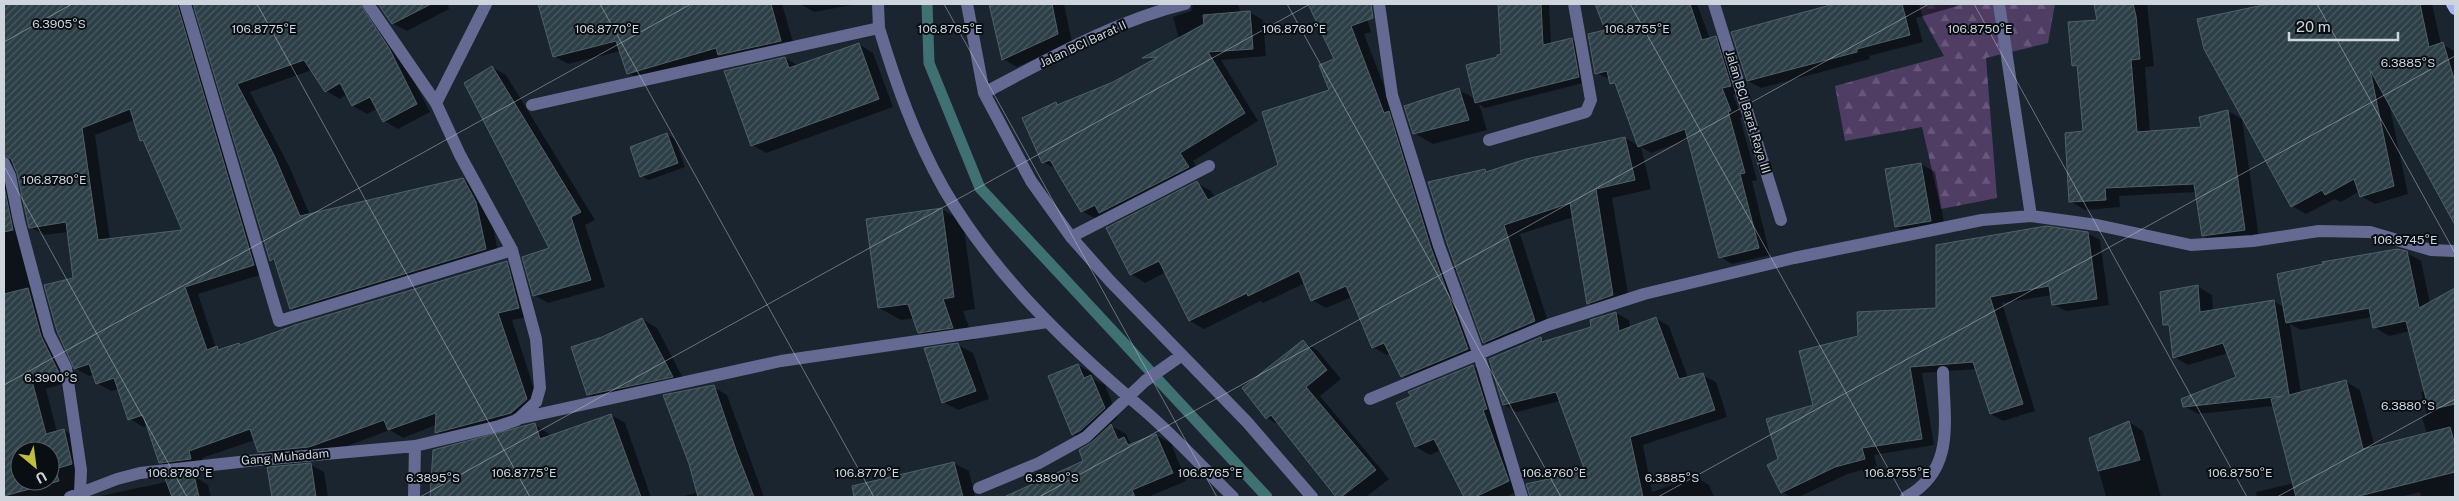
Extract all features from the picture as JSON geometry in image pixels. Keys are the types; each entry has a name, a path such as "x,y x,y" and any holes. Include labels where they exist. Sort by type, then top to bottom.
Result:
{"main road":[{"path":"2452,4 2455,10"}],"street":[{"path":"185,4 279,321 512,250"},
{"path":"368,4 436,103 460,155 512,250 534,331 540,365 540,388 536,402 517,420"},
{"path":"436,103 486,4"},
{"path":"878,4 879,28 901,99 944,190 985,249 1048,322 1128,397 1138,404 1233,497"},
{"path":"967,4 984,93 1031,181 1071,237 1247,422 1312,497"},
{"name":"Jalan BCI Barat II","path":"984,93 1082,42 1164,9 1185,4"},
{"path":"1379,4 1392,95 1439,246 1479,354 1522,497"},
{"path":"1490,140 1586,112 1591,100 1574,4"},
{"name":"Jalan BCI Barat Raya III","path":"1714,4 1781,220"},
{"path":"1999,4 2031,216"},
{"path":"532,106 879,28"},
{"path":"4,163 10,176 28,258 48,334 66,368 81,470 75,495"},
{"path":"1071,237 1209,166"},
{"path":"1370,399 1548,325 1644,294 1794,258 1982,220 2031,216 2097,225 2191,245 2253,241 2319,230 2370,232 2431,250 2455,252"},
{"name":"Gang Muhadam","path":"75,495 140,473 248,460 415,446 500,426 517,420 781,361 1048,322"},
{"path":"979,488 1039,463 1086,437 1145,381 1166,364 1182,355"},
{"path":"1906,497 1920,490 1935,472 1942,453 1944,431 1943,372"},
{"path":"414,497 415,446"}],"green space":[{"path":"1919,4 2055,4 2048,43 1986,58 1997,198 1941,209 1922,127 1845,141 1835,86 1944,56 1923,18"}],"building":[{"path":"4,4 177,4 254,265 185,287 207,350 217,346 218,350 239,343 240,345 295,325 507,261 519,308 498,313 527,399 511,413 435,433 436,413 388,430 384,420 309,447 258,452 250,429 189,451 191,459 159,463 143,415 128,420 114,378 96,384 89,364 74,369 57,331 44,285 73,278 66,222 29,228 17,173 11,159 4,155","holes":["130,109 140,141 143,140 182,230 98,240 82,128"]},
{"path":"193,4 360,4 389,48 417,104 383,122 370,97 352,106 340,83 325,92 304,60 237,84 275,157 300,216 463,178 476,202 486,249 290,309 274,259 270,261"},
{"path":"378,4 431,4 392,24"},
{"path":"538,4 771,4 781,41 718,55 716,48 627,74 616,41 553,57"},
{"path":"989,4 1052,4 1058,34 1002,60"},
{"path":"1308,4 1371,4 1373,18 1351,26 1384,113 1389,111 1431,248 1468,349 1401,377 1384,343 1372,348 1346,286 1311,301 1299,271 1248,296 1247,293 1189,321 1159,261 1130,275 1106,228 1197,181 1208,200 1278,165 1262,112 1329,90 1319,65 1334,59"},
{"path":"1498,4 1541,4 1543,45 1572,38 1579,77 1475,103 1466,65 1497,57 1497,55 1501,54"},
{"path":"1595,4 1690,4 1702,40 1716,36 1731,86 1722,88 1731,111 1728,111 1745,173 1740,174 1759,248 1719,258 1685,129 1638,147 1615,83 1610,84 1607,71 1595,74 1588,34 1605,30"},
{"path":"1834,4 1902,4 1910,35 1857,49 1857,52 1747,81 1731,32"},
{"path":"2094,4 2133,4 2140,59 2131,60 2137,132 2201,127 2199,117 2228,110 2245,230 2202,236 2194,184 2105,188 2106,200 2069,202 2065,133 2083,131 2077,65 2072,66 2068,22 2097,20"},
{"path":"2268,4 2420,4 2429,47 2443,42 2455,82 2455,225 2370,70 2394,186 2360,197 2354,179 2325,195 2322,190 2291,207 2204,49 2197,19"},
{"path":"1250,11 1253,49 1208,52 1245,113 1180,153 1189,167 1099,213 1095,205 1081,212 1050,160 1042,163 1022,118 1056,102 1057,105 1113,82 1158,57 1142,58 1204,24 1203,15"},
{"path":"859,43 879,99 751,146 724,71 785,57 789,68"},
{"path":"492,66 581,212 571,217 591,280 533,296 522,257 549,248 464,83"},
{"path":"1459,88 1469,120 1413,134 1404,106"},
{"path":"667,133 678,163 640,177 630,147"},
{"path":"1625,137 1635,180 1596,189 1613,295 1587,304 1570,203 1504,225 1535,321 1483,343 1447,243 1428,182 1485,169 1486,172 1526,159"},
{"path":"1921,163 1931,221 1895,227 1885,169"},
{"path":"4,186 13,230 4,232"},
{"path":"942,208 954,297 943,299 953,328 918,333 908,304 878,308 866,219"},
{"path":"2046,226 2088,232 2097,299 2052,305 2049,286 1990,297 2023,404 1990,414 1973,362 1910,367 1922,439 1862,448 1865,459 1835,467 1781,493 1767,465 1778,459 1766,419 1813,405 1799,351 1858,336 1857,312 1936,308 1936,245"},
{"path":"2397,249 2407,251 2419,308 2455,288 2455,404 2429,410 2406,321 2373,328 2369,308 2286,323 2277,274 2323,264 2322,262"},
{"path":"2198,285 2200,312 2274,300 2289,395 2346,380 2363,449 2450,427 2455,445 2455,472 2355,497 2296,497 2271,399 2283,396 2183,407 2181,399 2236,377 2223,343 2173,358 2169,325 2163,325 2160,292"},
{"path":"28,288 41,336 59,373 32,381 46,434 64,429 72,464 60,468 60,441 10,441 10,491 22,491 4,496 4,294"},
{"path":"1616,312 1619,331 1656,317 1679,379 1703,373 1715,410 1630,437 1643,497 1530,497 1526,484 1585,471 1556,392 1503,405 1489,359 1541,337 1542,342 1591,327 1590,320"},
{"path":"642,318 673,377 587,395 571,347 602,337"},
{"path":"1303,340 1327,370 1306,387 1376,470 1341,497 1336,497 1271,415 1266,419 1242,388"},
{"path":"958,343 976,391 942,403 924,348"},
{"path":"1078,364 1084,378 1091,375 1105,408 1081,430 1072,435 1048,376"},
{"path":"1473,365 1487,409 1483,410 1509,481 1475,497 1464,497 1434,439 1415,447 1396,403 1411,396 1408,392"},
{"path":"714,385 754,497 698,497 689,464 663,395"},
{"path":"611,414 641,497 430,497 433,450 535,423 540,439"},
{"path":"2129,421 2140,460 2098,471 2089,438"},
{"path":"1111,424 1118,440 1124,437 1128,445 1156,434 1173,473 1132,490 1135,497 1004,497 1083,461 1079,450 1091,443"},
{"path":"954,462 963,497 854,497 852,486"},
{"path":"311,463 316,497 272,497 267,467"},
{"path":"194,475 199,497 172,497 165,478"}],"waterway":[{"path":"927,4 929,63 980,188 1267,497"}]}
